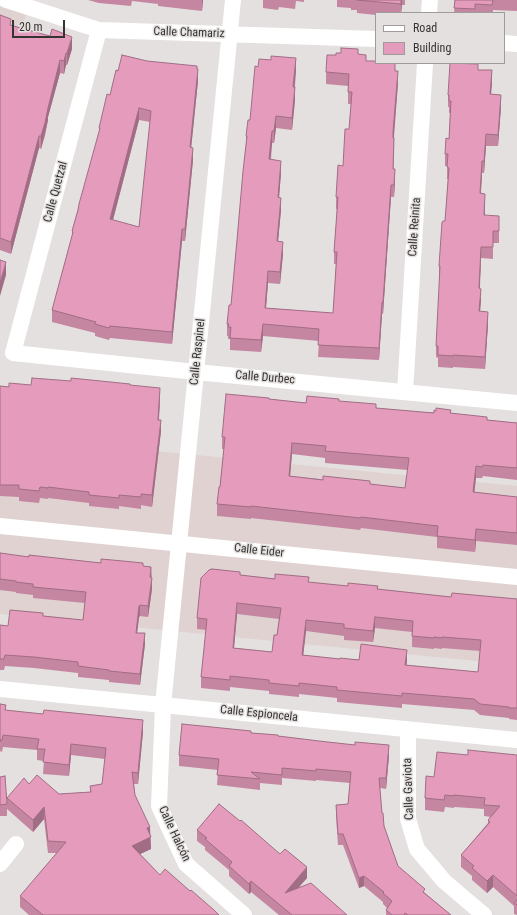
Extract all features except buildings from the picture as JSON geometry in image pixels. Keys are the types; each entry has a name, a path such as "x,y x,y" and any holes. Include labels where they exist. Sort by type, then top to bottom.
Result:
{"street":[{"name":"Calle Chamariz","path":"6,0 99,30 375,39"},
{"name":"Calle Raspinel","path":"163,705 233,0"},
{"path":"429,12 430,0"},
{"name":"Calle Quetzal","path":"13,353 99,30"},
{"path":"505,43 517,44"},
{"name":"Calle Reinita","path":"405,392 425,64"},
{"name":"Calle Durbec","path":"13,353 517,403"},
{"name":"Calle Eider","path":"0,526 517,577"},
{"name":"Calle Espioncela","path":"0,689 517,740"},
{"name":"Calle Halcón","path":"163,705 159,806 186,864 244,915"},
{"name":"Calle Gaviota","path":"408,730 408,819 417,850 444,881 484,915"},
{"path":"0,864 16,844"}],"shaded area":[{"path":"0,0 31,0 0,95"},
{"path":"0,436 517,486 517,665 0,614"}]}
